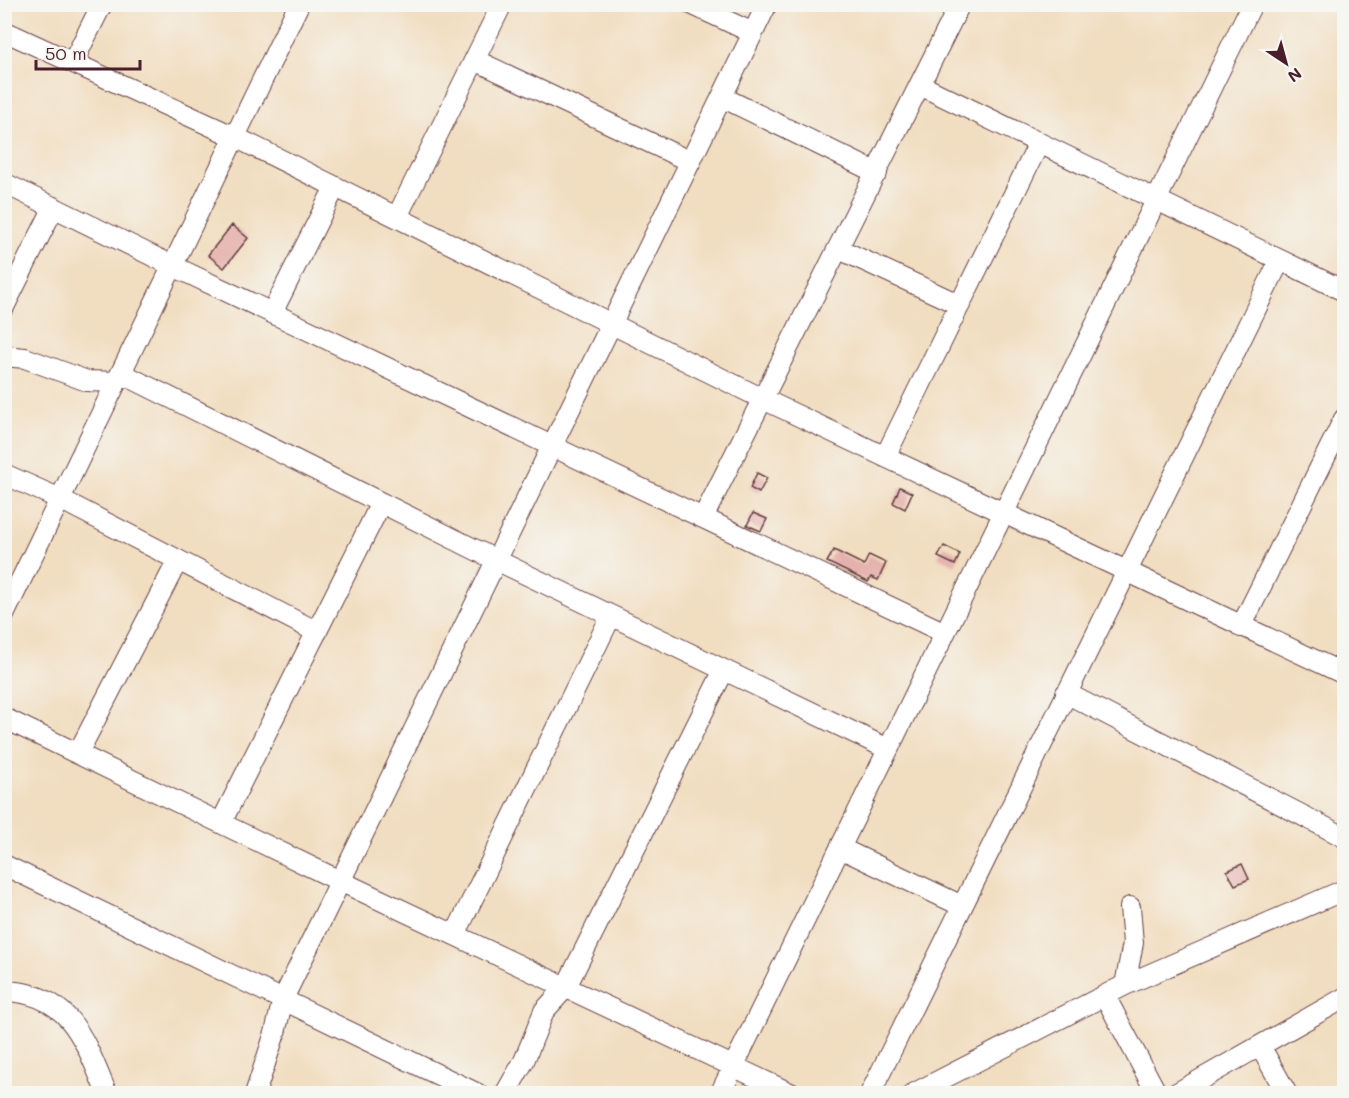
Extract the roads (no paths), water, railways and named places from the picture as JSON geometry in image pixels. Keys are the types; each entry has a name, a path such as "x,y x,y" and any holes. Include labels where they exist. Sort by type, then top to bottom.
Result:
{"street":[{"path":"73,62 102,4"},
{"path":"6,611 299,4"},
{"path":"397,218 502,4"},
{"path":"692,4 753,33"},
{"path":"255,1094 275,1033 282,999 767,4"},
{"path":"704,518 765,400 960,4"},
{"path":"720,1094 1252,4"},
{"path":"4,31 235,137 765,400 1344,674"},
{"path":"475,60 691,162"},
{"path":"920,85 1344,291"},
{"path":"722,97 877,173"},
{"path":"885,457 1039,142"},
{"path":"272,313 335,187"},
{"path":"10,188 945,633"},
{"path":"4,307 54,207"},
{"path":"839,249 960,305"},
{"path":"870,1094 1280,260"},
{"path":"4,356 25,358 87,381 119,378 888,749"},
{"path":"1241,627 1344,419"},
{"path":"4,474 60,499 316,632"},
{"path":"221,823 381,503"},
{"path":"78,753 178,560"},
{"path":"455,935 611,616"},
{"path":"505,1094 524,1061 544,1011 566,987 724,670"},
{"path":"1066,693 1344,837"},
{"path":"4,718 340,881 792,1094"},
{"path":"840,848 962,906"},
{"path":"4,865 478,1094"},
{"path":"913,1094 1125,985 1344,890"},
{"path":"1125,985 1130,970 1133,943 1130,907"},
{"path":"4,991 27,992 52,1003 72,1022 87,1047 107,1094"},
{"path":"1105,996 1157,1094"},
{"path":"1175,1094 1344,998"},
{"path":"1260,1046 1287,1094"}]}
